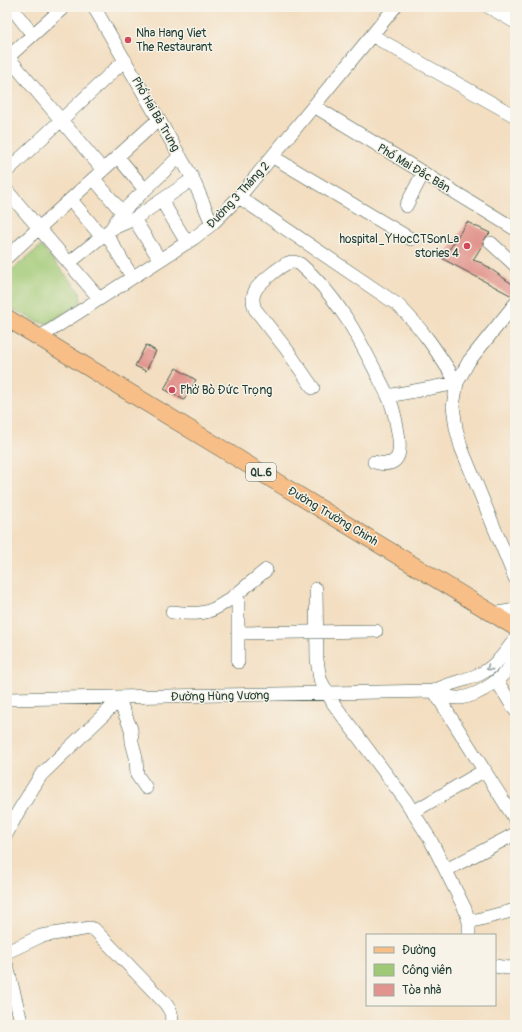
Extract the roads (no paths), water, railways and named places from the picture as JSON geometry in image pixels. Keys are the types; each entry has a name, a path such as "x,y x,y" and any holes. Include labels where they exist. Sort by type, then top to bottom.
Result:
{"main road":[{"name":"Đường Trường Chinh","path":"7,318 515,627"}],"street":[{"path":"11,7 33,35"},
{"path":"64,7 8,58 61,120 122,212"},
{"name":"Phố Hai Bà Trưng","path":"94,7 193,179 212,224"},
{"name":"Đường 3 Tháng 2","path":"40,337 186,243 212,224 239,197 273,157 373,36 395,7"},
{"path":"489,7 515,22"},
{"path":"373,36 515,116"},
{"path":"7,172 125,60"},
{"name":"Phố Mai Đắc Bân","path":"314,106 515,229"},
{"path":"7,257 159,119"},
{"path":"69,263 106,232 122,212 180,156"},
{"path":"118,157 145,190"},
{"path":"273,157 411,239"},
{"path":"406,206 423,173"},
{"path":"106,232 134,219 193,179"},
{"path":"7,191 99,298"},
{"path":"239,197 398,305 424,332 457,383"},
{"path":"71,200 106,232 132,277"},
{"path":"162,201 186,243"},
{"path":"134,219 160,260"},
{"path":"491,243 515,265"},
{"path":"313,388 287,350 255,310 254,305 253,297 257,286 288,262 300,264 331,295 351,326 388,396 393,409 400,440 400,454 391,463 385,464 374,462"},
{"path":"515,304 469,361 457,383 453,406 457,434 472,476 515,578"},
{"path":"388,396 457,383"},
{"path":"172,612 190,614 213,610 238,593 266,570"},
{"path":"316,589 318,670 328,693 333,703 395,785 430,839 462,902 469,922 469,934"},
{"path":"238,593 238,662"},
{"path":"493,614 515,610"},
{"path":"238,634 376,631"},
{"name":"Đường Hùng Vương","path":"434,691 445,685 482,673 497,662 515,639"},
{"name":"Đường Hùng Vương","path":"7,699 119,699 434,691 459,698 474,694 497,681 515,660"},
{"path":"497,681 515,710"},
{"path":"434,691 515,818"},
{"path":"7,833 41,775 119,699 131,728 132,742 136,757 137,775 146,788"},
{"path":"413,812 485,770"},
{"path":"446,870 515,834"},
{"path":"469,922 515,910"},
{"path":"7,952 42,936 90,928 94,929 168,1007 171,1011 171,1025"},
{"path":"7,966 22,1025"},
{"path":"496,966 508,968 515,967"}],"place":[{"name":"Nha Hang Viet The Restaurant","path":"128,40"},
{"name":"hospital_YHocCTSonLa stories 4","path":"467,246"},
{"name":"Phở Bò Đức Trọng","path":"172,390"}]}
